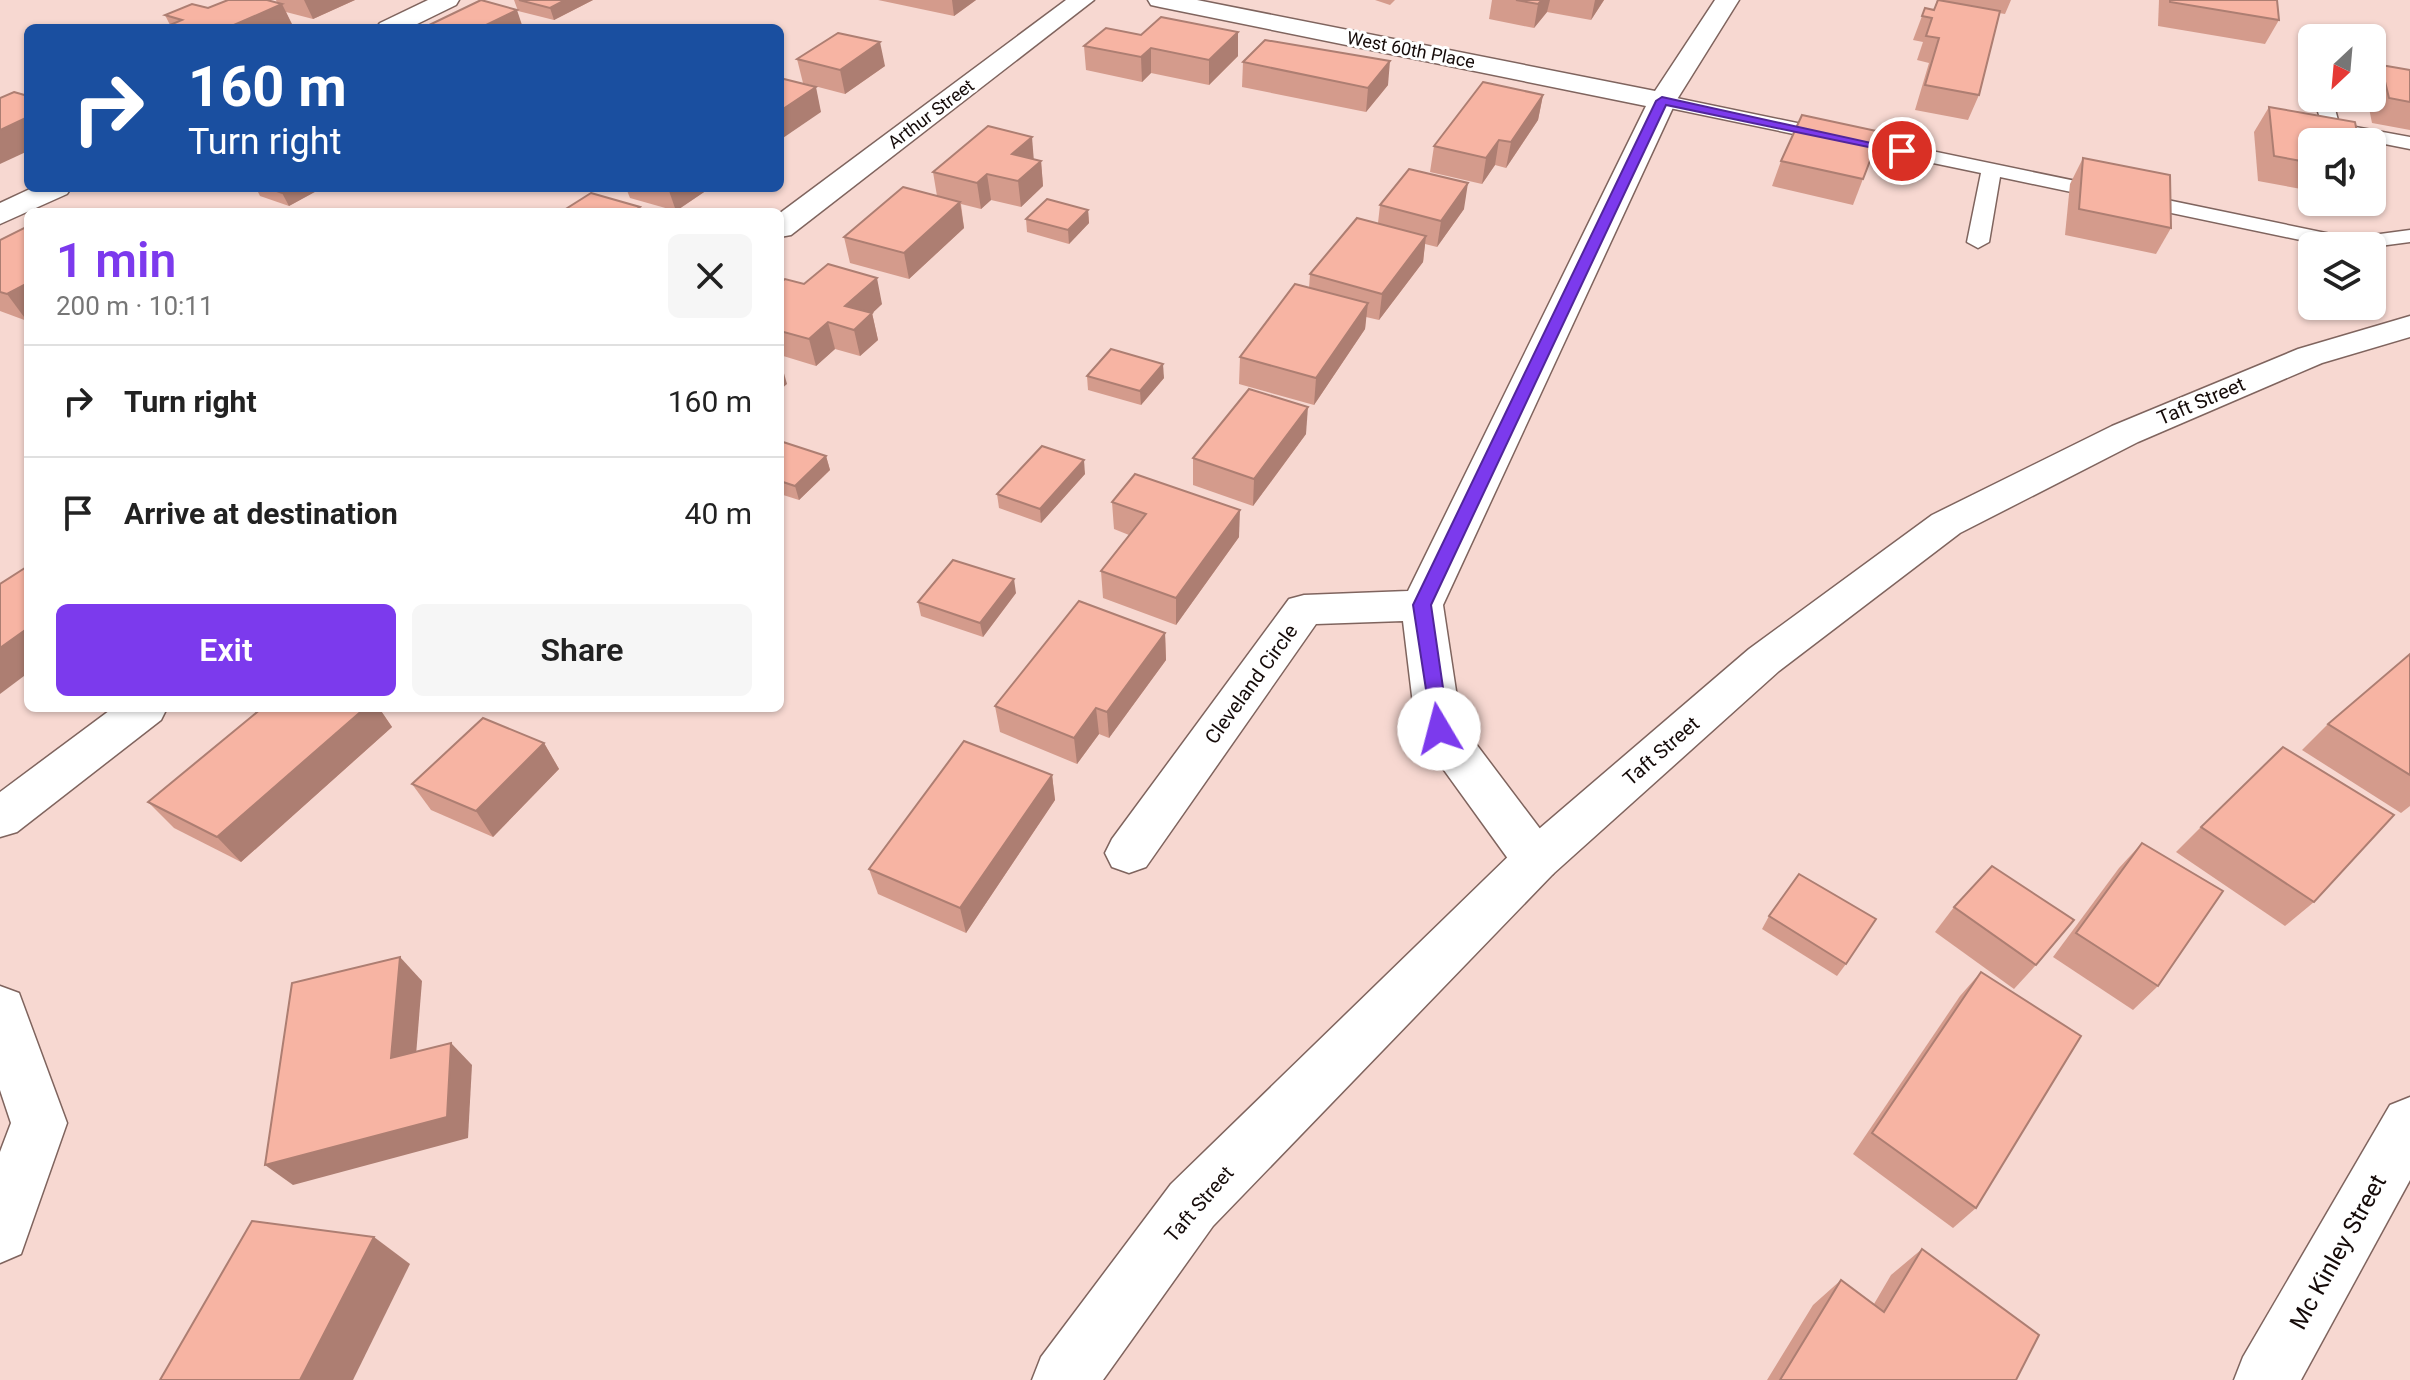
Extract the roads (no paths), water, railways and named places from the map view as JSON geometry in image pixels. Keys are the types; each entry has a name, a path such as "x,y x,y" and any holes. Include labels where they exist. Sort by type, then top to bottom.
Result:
{"street":[{"path":"397,24 447,0"},
{"name":"Arthur Street","path":"784,225 1082,0"},
{"name":"West 60th Place","path":"1160,0 1662,101"},
{"path":"1536,860 1439,729 1422,605 1662,101 1727,0"},
{"path":"0,215 48,192"},
{"name":"Taft Street","path":"1064,1380 1192,1205 1536,860 1764,660 1946,524 2125,434 2310,356 2410,326"},
{"name":"Cleveland Circle","path":"1129,853 1304,610 1422,605"},
{"path":"0,818 140,712"},
{"path":"0,1010 39,1123 0,1233"},
{"name":"Mc Kinley Street","path":"2266,1380 2410,1124"}],"lane":[{"path":"1662,101 2350,244 2410,236"},
{"path":"2327,112 2331,128 2410,143"},
{"path":"1978,242 1992,169"}]}
